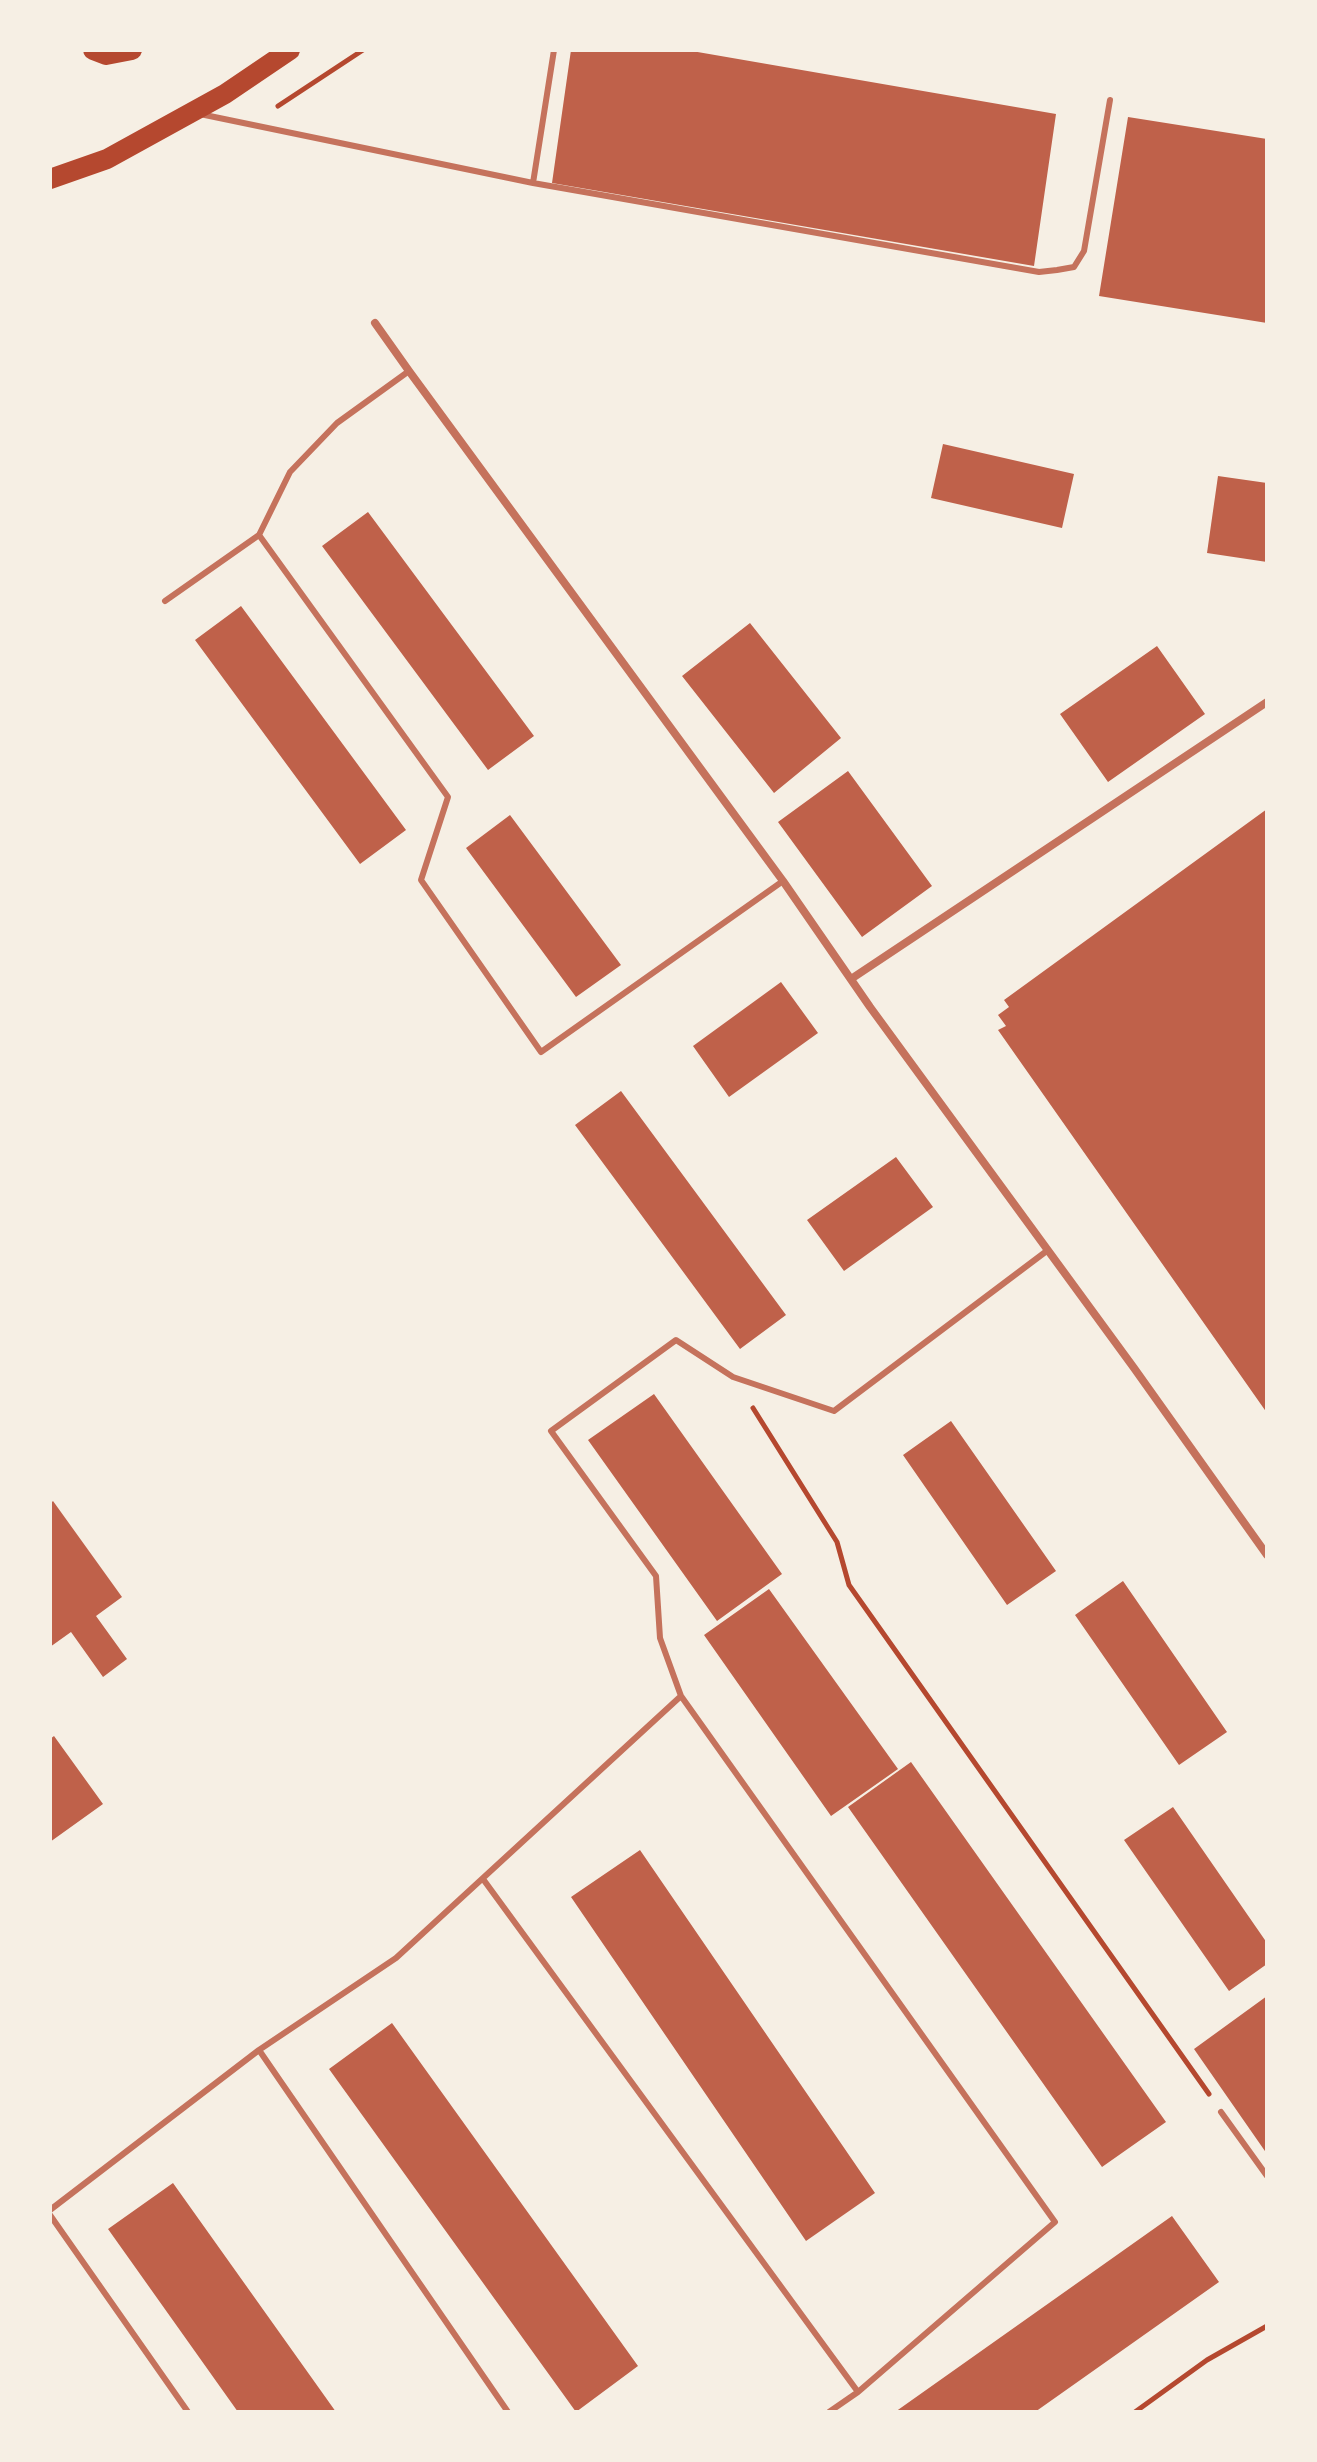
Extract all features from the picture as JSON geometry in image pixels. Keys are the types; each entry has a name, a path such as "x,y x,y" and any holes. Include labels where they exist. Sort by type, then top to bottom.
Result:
{"main road":[{"path":"93,50 106,55 132,50"},
{"path":"50,179 107,159 193,112 290,50"}],"street":[{"path":"375,323 783,881 1267,1555"},
{"path":"851,979 1267,702"}],"lane":[{"path":"533,183 554,50"},
{"path":"193,112 533,183 1039,272 1074,267 1084,251 1110,100"},
{"path":"165,601 259,535 290,472 337,423 409,371"},
{"path":"259,535 448,797 421,880 541,1052 783,881"},
{"path":"829,2412 858,2392 1055,2222 681,1696 660,1638 656,1576 551,1431 676,1340 733,1377 834,1411 1048,1250"},
{"path":"188,2412 50,2213 259,2050 396,1958 681,1696"},
{"path":"483,1879 858,2392"},
{"path":"259,2050 508,2412"},
{"path":"1221,2112 1267,2176"}],"path":[{"path":"733,1377 837,1542 849,1585 1221,2112"},
{"path":"1135,2412 1207,2360 1267,2326"}],"building":[{"path":"571,50 686,50 1056,114 1034,266 552,183"},
{"path":"1128,117 1267,139 1267,323 1099,296"},
{"path":"943,444 1074,474 1062,528 931,498"},
{"path":"1218,476 1267,483 1267,562 1207,553"},
{"path":"368,512 534,736 488,770 322,546"},
{"path":"241,606 406,830 360,864 195,640"},
{"path":"750,623 841,738 774,793 682,676"},
{"path":"1157,646 1205,714 1108,782 1060,714"},
{"path":"848,771 932,886 862,937 778,822"},
{"path":"1267,809 1267,1413 998,1030 1006,1026 998,1015 1009,1007 1004,1000"},
{"path":"510,815 621,965 576,997 466,848"},
{"path":"781,982 818,1033 729,1097 693,1046"},
{"path":"621,1091 786,1315 740,1349 575,1125"},
{"path":"896,1157 933,1207 844,1271 807,1220"},
{"path":"654,1394 782,1574 717,1621 588,1440"},
{"path":"951,1421 1056,1571 1007,1605 903,1455"},
{"path":"53,1501 122,1597 96,1616 127,1659 103,1677 71,1632 50,1647 50,1504"},
{"path":"1123,1581 1227,1732 1179,1765 1075,1615"},
{"path":"769,1589 898,1769 831,1816 704,1635"},
{"path":"54,1736 103,1804 50,1842 50,1739"},
{"path":"911,1762 1166,2122 1102,2167 848,1807"},
{"path":"1173,1807 1267,1943 1267,1964 1229,1991 1124,1840"},
{"path":"640,1850 875,2193 806,2241 571,1897"},
{"path":"1267,1996 1267,2154 1194,2049"},
{"path":"392,2023 638,2366 576,2412 329,2069"},
{"path":"173,2183 336,2412 238,2412 108,2229"},
{"path":"1172,2216 1219,2282 1035,2412 895,2412"}]}
